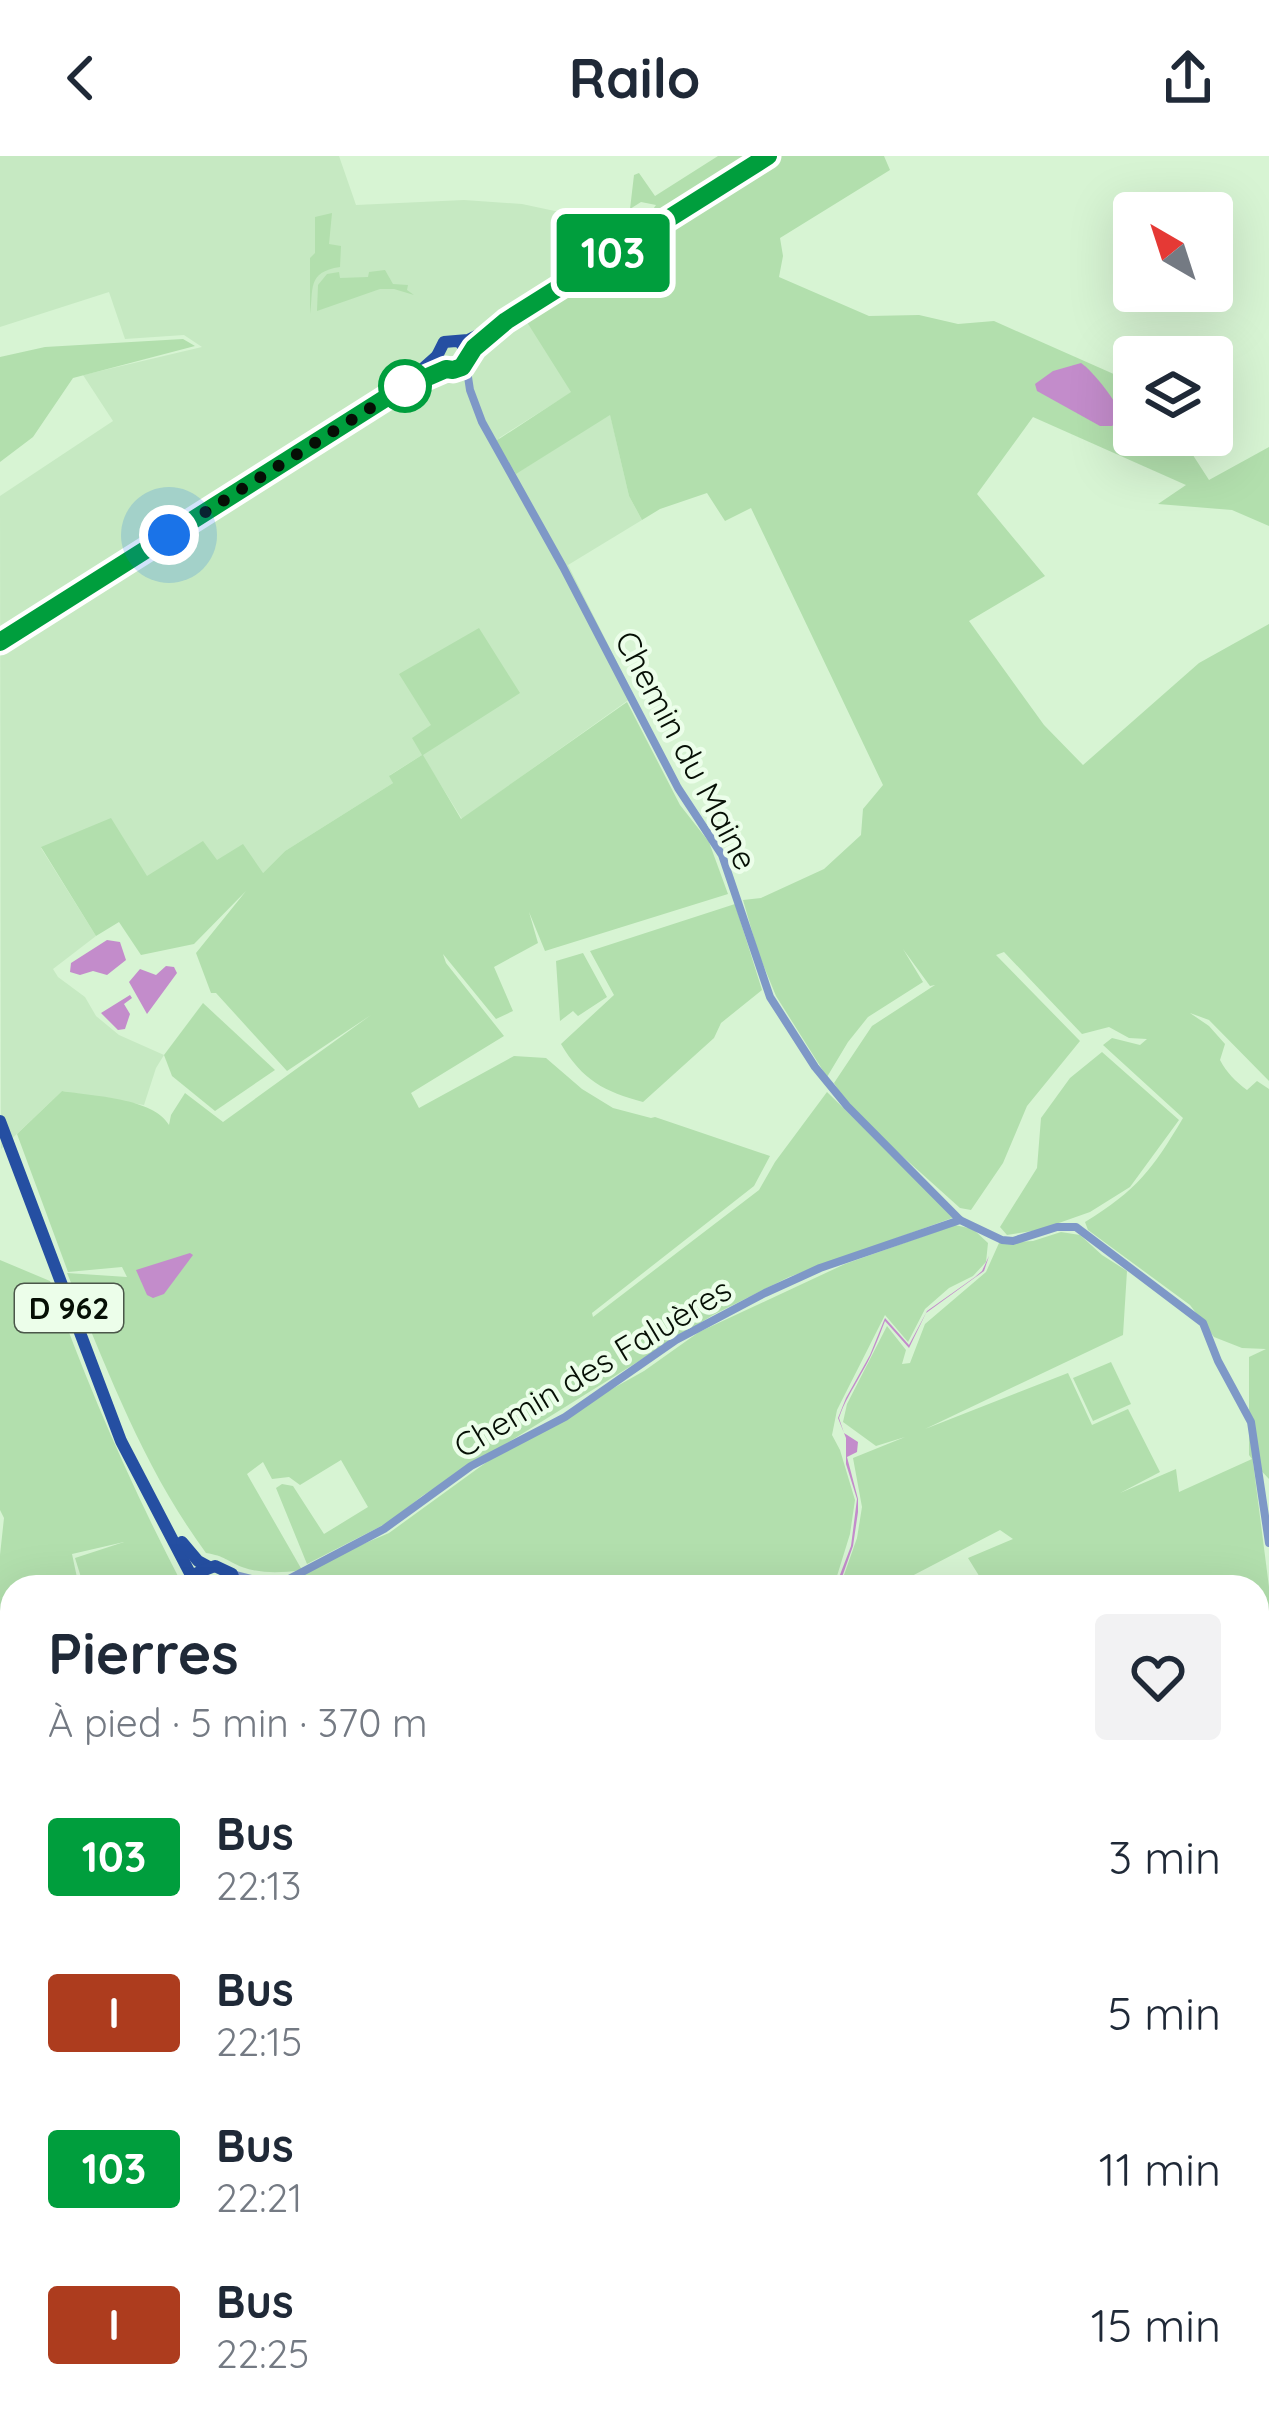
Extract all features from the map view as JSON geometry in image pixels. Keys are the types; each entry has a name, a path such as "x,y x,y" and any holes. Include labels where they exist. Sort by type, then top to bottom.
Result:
{"main road":[{"path":"0,642 400,389 458,364 506,321 768,156"},
{"path":"460,342 506,321"},
{"path":"400,389 437,356 444,342 465,346 458,364"},
{"path":"437,356 458,364"},
{"name":"D 962","path":"0,1121 121,1441 188,1575"},
{"name":"D 962","path":"146,1492 185,1547 209,1567"},
{"path":"200,1575 209,1567 221,1567 228,1575"}],"street":[{"name":"Chemin du Maine","path":"458,364 490,439 678,788 726,864 770,998 828,1085 961,1220 1013,1241 1058,1227 1076,1227 1203,1323 1212,1350 1251,1422 1269,1543"},
{"name":"Chemin des Faluères","path":"297,1575 384,1529 448,1480 566,1417 698,1327 794,1279 961,1220"}],"shaded area":[{"path":"0,156 339,156 356,205 464,200 522,204 625,226 639,245 572,392 499,438 517,473 610,414 629,496 642,520 568,565 634,696 462,819 422,755 390,775 393,783 285,851 262,874 217,861 147,877 41,848 96,936 53,969 119,1035 164,1055 144,1105 62,1091 1,1149 0,496 113,421 83,375 202,347 184,335 125,339 109,292 0,327"},
{"path":"718,156 884,156 890,170 780,238 779,277 869,316 919,315 958,324 994,321 1113,374 1113,453 1033,417 977,494 1045,576 969,621 1044,725 1083,765 1199,663 1269,624 1269,1081 1209,1020 1190,1013 1225,1044 1220,1060 1235,1080 1247,1090 1257,1081 1269,1089 1269,1479 1253,1462 1267,1575 979,1575 968,1558 1013,1539 1000,1530 914,1575 844,1575 862,1507 853,1458 905,1437 876,1446 843,1422 847,1404 887,1326 906,1350 902,1364 910,1363 925,1324 986,1272 999,1243 1033,1241 1061,1232 1080,1235 1127,1271 1123,1335 925,1429 1068,1373 1092,1425 1128,1409 1160,1472 1120,1493 1176,1469 1179,1492 1252,1459 1249,1357 1266,1349 1242,1348 1214,1337 1190,1305 1088,1230 1085,1222 1142,1177 1183,1118 1103,1045 1112,1038 1140,1045 1147,1039 1129,1038 1109,1027 1082,1034 1004,952 996,955 1080,1041 1027,1106 1003,1163 971,1210 960,1208 852,1111 834,1083 872,1026 935,985 930,986 903,949 923,982 868,1017 827,1077 776,996 743,900 761,898 824,869 861,835 863,809 883,785 751,508 725,521 707,493 642,520 629,496 610,415 516,474 496,441 571,392 525,319 638,245 633,237 656,205 641,202 630,209 634,175 639,173 655,196"},
{"path":"332,213 329,244 341,246 340,267 317,278 310,314 315,217"},
{"path":"385,270 393,284 408,285 414,295 380,289 317,311 318,285 327,274 368,277 369,272"},
{"path":"183,339 195,346 73,378 33,437 0,462 0,357 45,347"},
{"path":"1081,363 1113,401 1113,425 1100,426 1037,391 1035,384 1053,371"},
{"path":"1269,447 1269,526 1232,510 1158,504 1186,485 1121,456 1194,456 1209,480"},
{"path":"479,628 520,693 423,755 461,819 627,702 680,805 709,842 728,894 545,951 529,912 538,943 494,967 513,1011 496,1019 443,954 504,1036 411,1093 419,1108 514,1056 546,1058 613,1108 655,1117 770,1156 754,1186 592,1313 593,1317 759,1190 827,1092 955,1217 789,1277 713,1315 422,1496 391,1521 307,1564 276,1488 293,1486 324,1534 368,1507 341,1460 300,1485 289,1477 272,1479 263,1462 247,1474 302,1570 389,1533 506,1448 644,1371 699,1332 845,1264 955,1225 973,1229 988,1243 986,1262 925,1309 908,1342 885,1315 837,1410 832,1435 855,1500 837,1575 291,1575 301,1570 257,1571 206,1553 163,1487 128,1418 67,1273 127,1277 122,1267 68,1272 17,1134 62,1091 136,1104 169,1125 185,1093 223,1122 371,1015 287,1071 211,993 196,953 246,891 194,944 141,955 119,922 96,936 41,847 111,818 147,876 203,841 217,860 243,844 263,873 285,851 393,783 389,776 422,755 412,738 431,725 399,674"},
{"path":"735,904 762,990 721,1023 714,1038 643,1102 586,1076 561,1044 614,995 590,951"},
{"path":"107,940 120,942 126,960 107,975 70,972 71,963"},
{"path":"583,953 607,997 578,1016 573,1011 560,1021 556,961"},
{"path":"166,966 177,973 147,1014 129,982 140,969 156,975"},
{"path":"130,995 124,1004 130,1014 125,1029 118,1030 101,1013"},
{"path":"203,1003 275,1070 215,1111 172,1076 164,1055"},
{"path":"1102,1052 1179,1120 1130,1187 1090,1212 1039,1230 1007,1235 1000,1227 1037,1168 1041,1118 1070,1078"},
{"path":"193,1255 164,1294 147,1295 136,1270"},
{"path":"989,1256 984,1271 926,1313 909,1348 885,1321 868,1362 841,1412 844,1433 838,1418 885,1318 909,1345 927,1311 982,1271"},
{"path":"0,1260 50,1281 111,1435 178,1575 80,1575 75,1558 124,1542 72,1554 76,1575 0,1575 4,1518 0,1510"},
{"path":"1111,1362 1131,1404 1093,1421 1073,1378"},
{"path":"844,1433 858,1442 857,1452 847,1457 858,1499 858,1512 853,1546 840,1575 851,1546 857,1499 846,1464"}],"bus line":[{"name":"103","path":"0,642 400,389 462,367 474,348 506,321 768,156"}],"route":[{"path":"169,535 405,386"}]}
